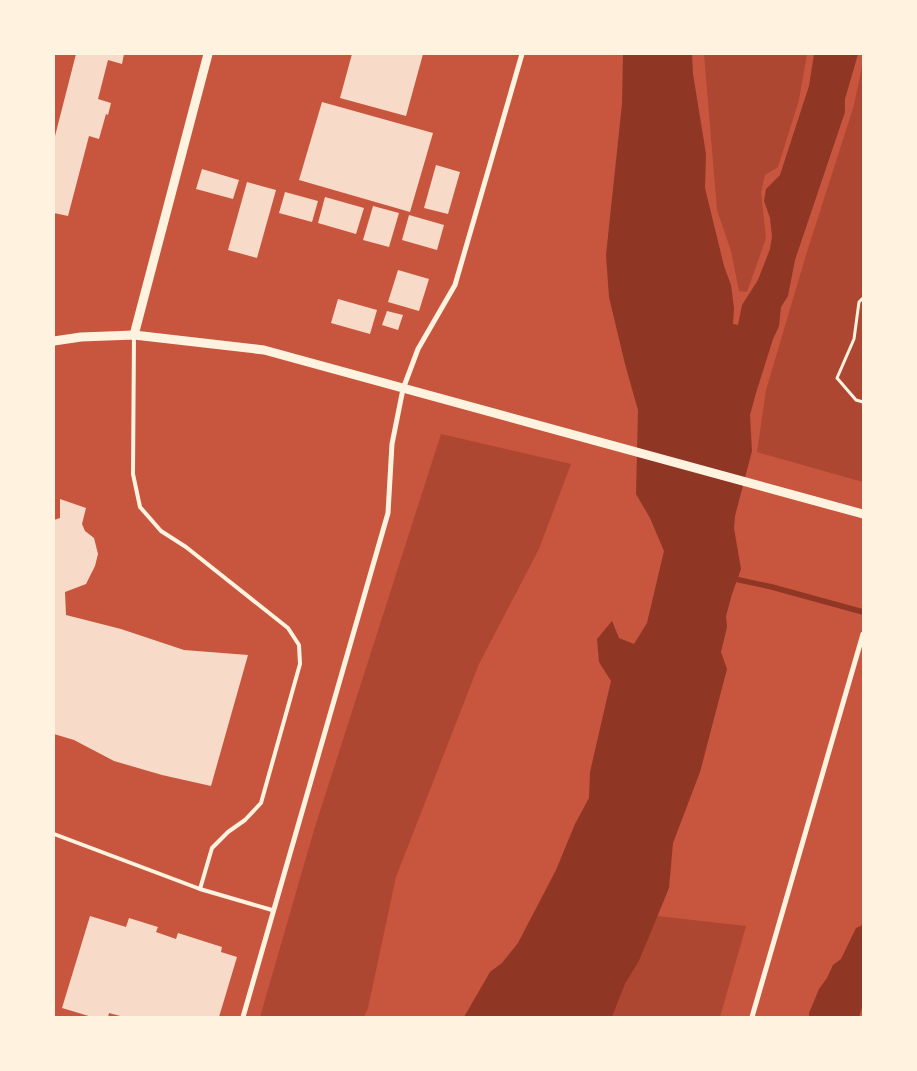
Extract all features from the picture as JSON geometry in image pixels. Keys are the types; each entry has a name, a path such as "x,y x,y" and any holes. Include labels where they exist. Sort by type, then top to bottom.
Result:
{"street":[{"path":"134,335 208,54"},
{"path":"243,1017 272,910 388,513 392,444 403,388 418,349 455,285 522,54"},
{"path":"54,341 81,337 134,335 264,350 863,514"},
{"path":"752,1017 863,634"}],"lane":[{"path":"134,335 133,474 140,507 161,531 186,547 288,628 299,645 300,664 261,803 245,820 228,832 212,848 200,889"},
{"path":"54,834 200,889 272,910"}],"path":[{"path":"863,298 858,302 854,339 837,378 856,400 863,402"}],"shaded area":[{"path":"623,54 692,54 693,74 706,154 705,188 724,266 731,285 734,308 733,324 738,325 742,305 758,280 770,249 772,237 770,218 764,201 766,189 780,175 809,86 814,54 858,54 845,99 845,112 795,260 788,296 781,307 779,326 773,339 750,415 752,451 735,516 734,528 741,569 726,616 727,627 721,652 727,669 700,772 673,843 669,888 639,961 625,984 612,1017 464,1017 490,972 502,963 518,943 556,870 575,824 589,798 590,772 611,681 599,662 597,639 612,621 619,638 634,644 647,623 664,551 650,518 636,494 638,410 609,297 606,255 622,104"},
{"path":"704,54 807,54 799,100 778,167 765,175 761,192 766,238 747,292 739,291 731,251 717,210"},
{"path":"863,62 863,482 757,452 766,390 806,255 854,105"},
{"path":"441,434 571,464 539,549 479,664 396,877 368,1008 364,1017 260,1017 314,830"},
{"path":"657,916 746,926 720,1017 612,1017 625,984 639,961"},
{"path":"863,922 863,1004 859,1017 809,1017 819,989 833,965 841,959 856,928 861,926"}],"building":[{"path":"76,54 124,54 122,64 108,60 98,99 111,103 108,115 106,114 99,139 89,136 68,216 54,213 54,140"},
{"path":"352,54 423,54 406,116 340,98"},
{"path":"322,102 433,133 410,212 299,180"},
{"path":"436,165 460,172 448,214 424,208"},
{"path":"202,169 239,180 233,199 196,189"},
{"path":"247,182 276,190 257,258 228,250"},
{"path":"285,192 318,201 312,222 279,213"},
{"path":"325,197 364,208 356,234 318,223"},
{"path":"373,206 399,213 389,247 363,240"},
{"path":"409,215 444,225 437,250 402,240"},
{"path":"398,270 429,279 419,311 388,302"},
{"path":"338,299 377,310 370,334 331,323"},
{"path":"387,311 403,315 398,330 382,325"},
{"path":"60,499 86,508 82,524 85,531 94,538 98,554 95,566 86,584 65,592 66,615 121,629 184,650 248,655 211,786 162,775 114,761 74,740 54,734 54,520 60,518"},
{"path":"90,916 126,927 129,918 158,927 156,932 176,939 178,933 222,947 221,952 237,957 219,1017 124,1017 109,1013 108,1017 92,1017 62,1008"}],"waterway":[{"path":"730,578 772,587 863,612"}]}
